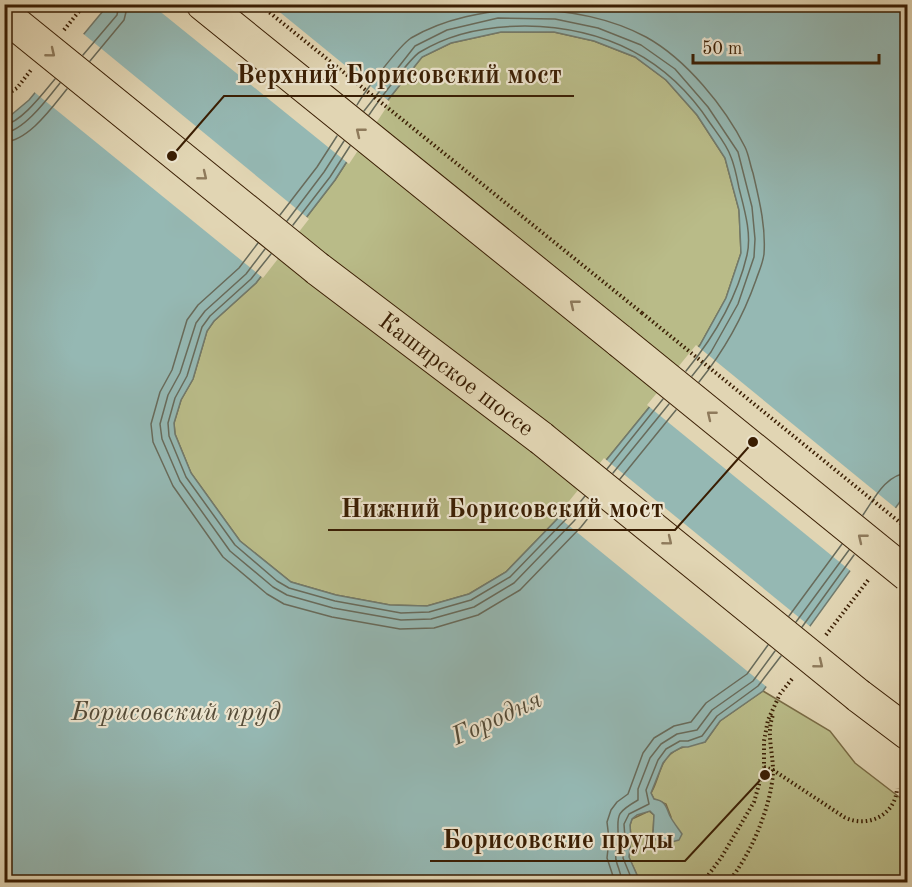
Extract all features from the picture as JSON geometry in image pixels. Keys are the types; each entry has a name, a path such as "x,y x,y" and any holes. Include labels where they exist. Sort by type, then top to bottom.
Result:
{"main road":[{"path":"203,4 908,575"},
{"name":"Каширское шоссе","path":"5,16 318,269 541,438 858,696 908,733"}],"path":[{"path":"259,4 908,529 900,538"},
{"path":"4,96 17,88"},
{"path":"822,639 872,574"},
{"path":"703,882 721,858 754,802 764,767 764,741 768,720 780,694 794,676"},
{"path":"728,882 752,842 768,800 773,770 769,743 771,720 780,694"},
{"path":"764,767 773,770 841,815 855,821 868,821 885,814 894,801 897,788"}],"green space":[{"path":"501,32 554,32 594,41 635,57 666,80 697,115 725,158 739,210 741,253 726,298 700,345 564,512 506,572 469,594 427,606 390,605 336,595 291,582 240,541 191,473 175,434 174,423 181,400 193,379 207,331 214,321 256,283 335,180 380,110 422,57 451,43"},
{"path":"763,691 830,731 855,763 907,803 907,882 633,882 637,875 629,858 632,819 649,811 654,815 653,834 671,817 666,804 654,799 651,793 665,760 680,748 705,742 720,721"}],"water":[{"name":"Борисовский пруд","path":"108,5 907,5 907,492 763,691 720,721 705,742 682,747 671,753 663,763 651,793 654,799 665,805 682,834 676,841 656,840 653,834 654,815 650,811 632,819 629,857 637,875 633,882 5,882 4,121 29,100","holes":["501,32 554,32 594,41 635,57 666,80 697,115 725,158 739,210 741,253 726,298 700,345 564,512 506,572 469,594 427,606 390,605 336,595 291,582 240,541 191,473 175,434 174,423 181,400 193,379 207,331 214,321 256,283 335,180 380,110 422,57 451,43"]}],"pier":[{"path":"152,5 271,5 390,102 349,164"},
{"path":"81,32 309,219 263,278 33,91"},
{"path":"696,345 898,510 853,573 647,405"},
{"path":"604,458 812,628 768,688 557,516"}],"place":[{"name":"Верхний Борисовский мост","path":"172,156"},
{"name":"Нижний Борисовский мост","path":"753,442"},
{"name":"Борисовские пруды","path":"765,775"}],"water label":[{"name":"Городня","path":"496,717"}]}
